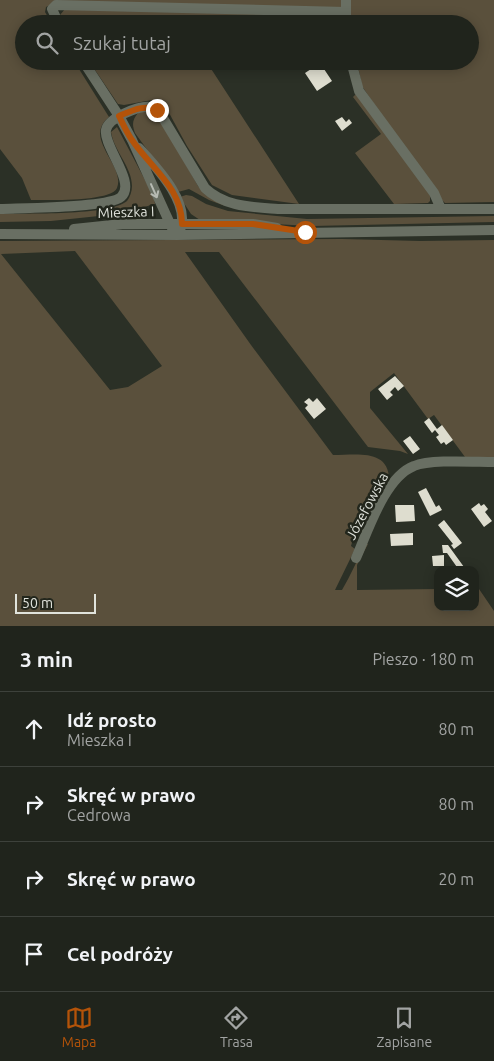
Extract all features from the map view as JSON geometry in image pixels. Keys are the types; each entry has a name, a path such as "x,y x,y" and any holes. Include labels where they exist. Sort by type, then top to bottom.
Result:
{"street":[{"path":"55,15 52,9 56,5 346,12 346,0"},
{"path":"89,70 119,116 132,140 169,225 177,235 182,224 182,215 176,197 152,163 132,140"},
{"path":"353,70 359,91 434,193 441,209"},
{"path":"0,209 85,205 122,197 124,180 105,133 109,123 119,116 140,108 157,110 206,188 213,195 231,203 278,209 494,209"},
{"path":"150,224 156,221 162,210"},
{"name":"Mieszka I","path":"38,234 122,224 253,224 305,232"},
{"name":"Mieszka I","path":"0,234 177,235 494,230"},
{"name":"Józefowska","path":"356,558 392,483 406,470 421,464 494,462"}],"shaded area":[{"path":"0,0 494,0 494,202 445,203 362,86 359,70 479,70 479,15 60,15 65,9 58,1 46,7 47,15 15,15 15,70 80,70 109,117 102,125 100,134 102,143 116,170 117,188 112,193 91,198 31,200 22,178 0,149"},
{"path":"95,70 212,70 299,204 232,195 212,185 187,146 168,111 152,100 124,105 118,104"},
{"path":"357,93 430,194 430,201 428,203 394,204 355,153 381,134 353,97"},
{"path":"146,111 156,114 160,119 198,186 204,193 225,206 189,189 178,192 135,133 133,125 135,118 138,113"},
{"path":"117,127 154,197 155,204 118,214 51,221 0,222 0,214 86,211 118,206 127,201 132,186 129,172 111,132"},
{"path":"186,195 228,211 307,219 494,216 494,222 312,226 200,220 191,214 180,197"},
{"path":"494,240 494,457 465,457 434,415 428,419 394,373 370,392 370,408 408,454 400,451 368,447 219,252 185,252 333,455 361,455 378,458 388,470 389,481 362,532 354,539 351,546 355,549 335,590 342,590 365,544 368,544 357,565 357,590 434,589 434,611 479,611 479,589 494,611 494,626 0,626 0,241","holes":["75,251 162,366 128,387 110,390 1,254"]}],"building":[{"path":"310,70 325,70 332,81 317,91 305,73"},
{"path":"342,117 346,122 349,119 352,123 342,131 335,121"},
{"path":"395,376 404,386 398,391 395,387 390,392 393,395 387,400 378,389"},
{"path":"309,398 313,402 317,398 326,409 314,419 305,408 308,405 304,402"},
{"path":"429,418 437,429 442,425 453,440 446,445 444,442 441,444 436,437 439,435 435,430 432,433 424,422"},
{"path":"410,436 420,449 413,454 403,441"},
{"path":"426,488 436,507 439,505 442,510 430,516 418,492"},
{"path":"479,503 481,506 484,504 488,509 485,512 492,521 484,527 471,509"},
{"path":"395,505 414,505 415,521 396,522"},
{"path":"444,520 462,543 454,549 451,545 453,544 438,525"},
{"path":"413,533 413,545 391,546 390,534"},
{"path":"442,545 448,545 463,566 456,566 447,553 443,553"},
{"path":"444,555 444,566 433,566 432,556"}],"route":[{"path":"157,110 146,107 119,116 132,140 152,163 176,197 182,215 182,224 253,224 305,232"}]}
